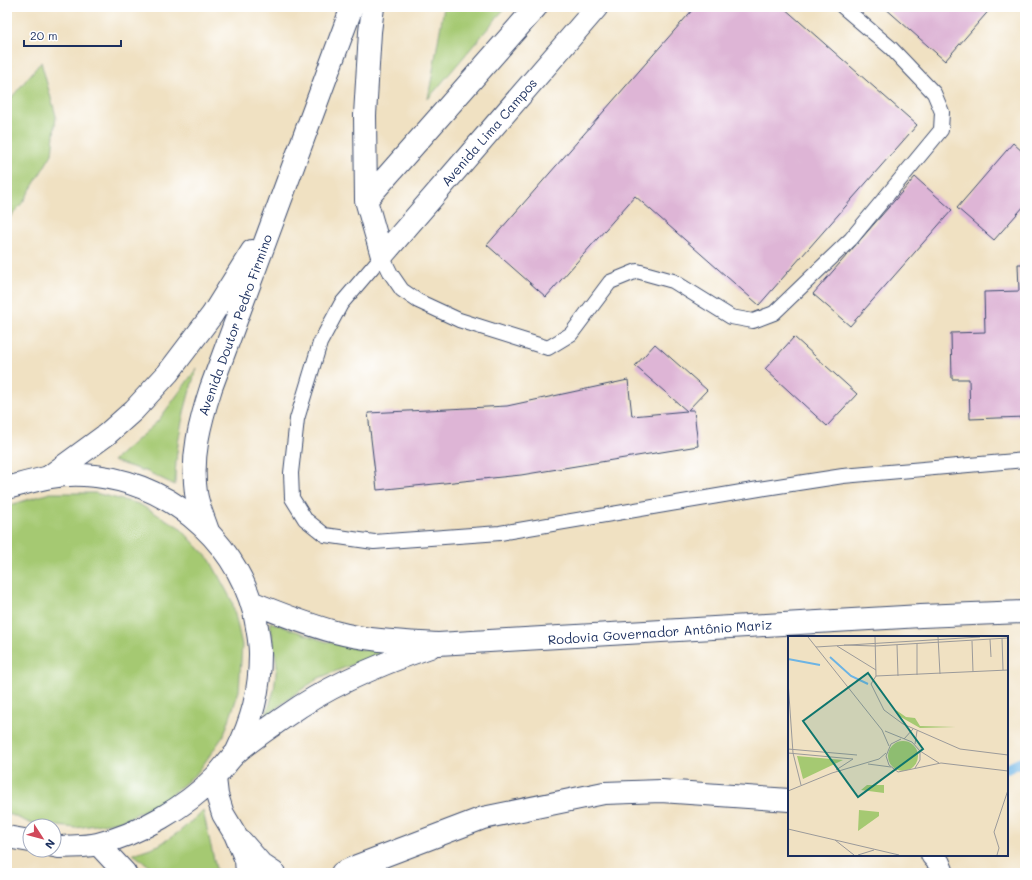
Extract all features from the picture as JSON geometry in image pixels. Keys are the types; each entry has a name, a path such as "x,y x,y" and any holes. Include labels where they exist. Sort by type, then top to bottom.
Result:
{"main road":[{"name":"Avenida Doutor Pedro Firmino","path":"208,531 196,493 195,458 199,425 211,388 352,7"},
{"path":"373,7 365,115 366,200 382,256"},
{"path":"366,200 536,7"},
{"name":"Avenida Lima Campos","path":"382,256 597,7"},
{"name":"Avenida Doutor Pedro Firmino","path":"50,476 106,435 134,410 168,373 212,315 275,214"},
{"path":"7,488 50,476 84,475 119,480 151,491 182,508 208,531 222,546 243,582 251,602 257,627 260,653 259,679 255,705 247,730 236,753"},
{"name":"Rodovia Governador Antônio Mariz","path":"251,602 304,623 336,632 397,641 438,644 913,616 1025,612"},
{"name":"Rodovia Governador Antônio Mariz","path":"62,847 98,844 143,828 182,805 214,778 236,753 287,715 329,690 365,672 402,656 438,644"},
{"path":"214,778 217,795 223,814 235,834 246,860 247,873"},
{"path":"342,873 356,866 483,818 604,793 661,791 788,800"},
{"path":"235,834 262,865 274,873"},
{"path":"7,836 22,839"},
{"path":"98,844 125,873"},
{"path":"933,856 939,862 943,873"}],"lane":[{"path":"843,7 892,48 934,93 942,112 941,130 851,239 774,313 753,321 731,317 672,281 637,271 610,282 570,334 548,348 459,320 418,301 402,290 391,274 382,256 341,304 320,343 297,419 291,473 292,498 304,520 325,535 374,542 500,533 843,476 1025,460"}],"green space":[{"path":"444,7 506,7 428,99"},
{"path":"41,62 56,116 52,154 23,202 7,221 7,103"},
{"path":"197,368 181,426 175,470 175,485 148,472 113,461 158,421"},
{"path":"50,493 95,493 139,504 179,527 210,560 232,601 242,645 239,691 224,735 198,772 163,802 121,821 76,828 62,826 62,818 22,818 22,820 7,813 7,506"},
{"path":"270,622 324,641 353,648 384,652 319,678 266,716 274,690 277,665"},
{"path":"203,811 217,873 159,873 133,854 159,845 179,832"}],"building":[{"path":"695,7 783,7 917,125 759,305 635,196 546,297 487,245"},
{"path":"884,7 992,7 945,61"},
{"path":"1013,143 1025,154 1025,205 994,240 957,208"},
{"path":"915,177 952,210 850,326 813,294"},
{"path":"1018,264 1025,264 1025,417 970,419 969,379 952,379 951,333 985,332 984,292 1019,291"},
{"path":"794,337 857,394 827,426 765,369"},
{"path":"655,344 707,390 688,410 694,410 698,446 521,475 377,490 368,413 507,406 628,380 632,416 687,411 635,366"}],"waterway":[{"path":"1008,768 1025,760"}]}
